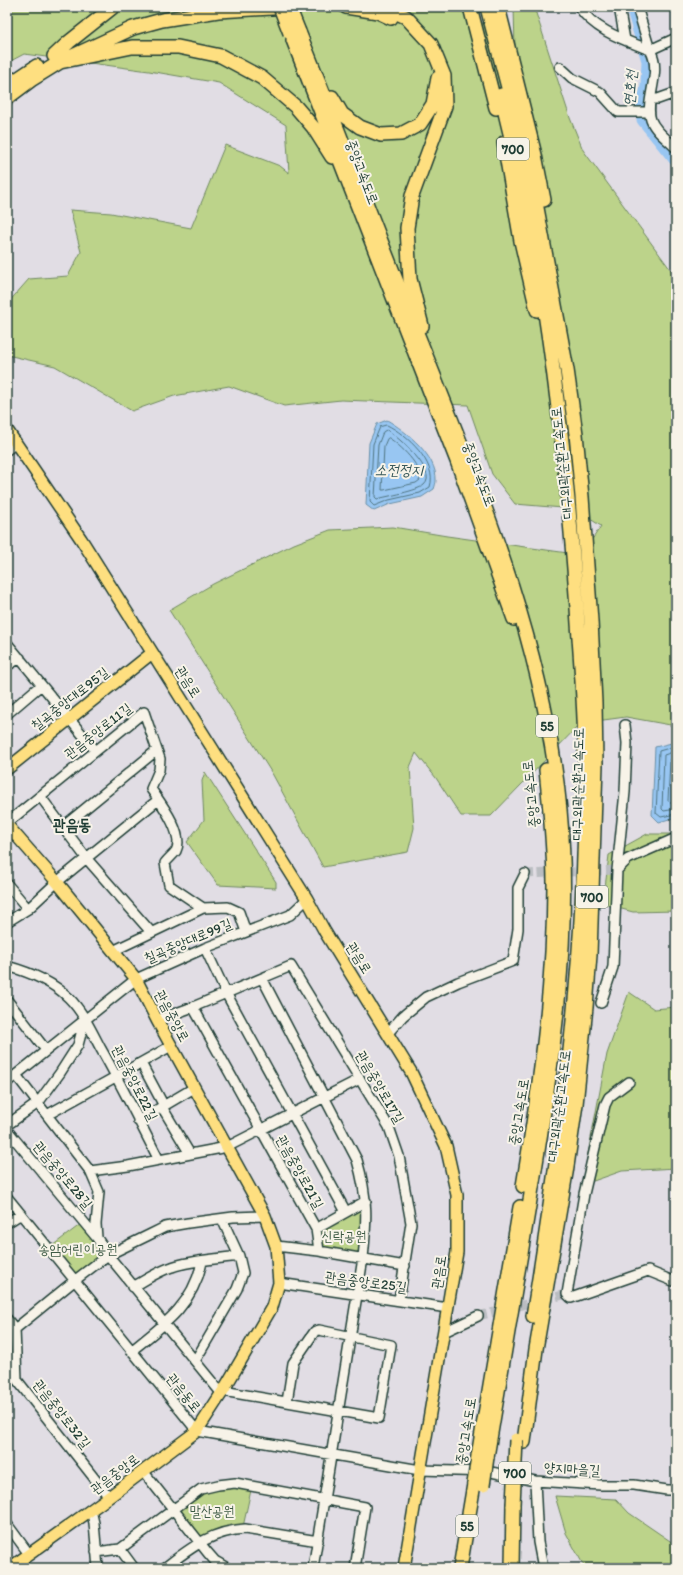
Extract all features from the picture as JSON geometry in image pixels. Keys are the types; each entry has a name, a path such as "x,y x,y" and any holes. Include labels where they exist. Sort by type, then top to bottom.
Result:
{"highway":[{"path":"57,59 69,42 113,7"},
{"path":"7,86 57,59 132,22 158,14 197,7"},
{"name":"중앙고속도로","path":"280,7 298,32 434,374 493,529 523,619 539,684 552,751 560,810 564,886 558,1012 546,1104 478,1484 460,1568"},
{"path":"7,98 57,59 133,28 162,20 218,11 290,7"},
{"name":"중앙고속도로","path":"290,7 364,222 457,461 515,622 533,694 546,769 551,818 554,884 550,996 536,1109 483,1456"},
{"path":"296,7 298,32 342,114 360,128 381,135 401,134 420,124 433,104 438,79 427,48 402,23 378,12 346,7"},
{"path":"383,7 406,18 432,44 444,76 444,106 412,196 407,228 410,279 434,374"},
{"path":"470,7 492,86 529,277 554,378"},
{"name":"대구외곽순환고속도로","path":"478,7 523,191 542,293 562,431 572,532 585,756 583,892 571,1039 564,1106 548,1226 533,1315 520,1441 512,1568"},
{"name":"대구외곽순환고속도로","path":"487,7 536,201 553,286 571,398 580,477 593,652 596,764 590,955 576,1104 559,1218 520,1441"},
{"path":"498,7 536,155 569,354 572,384 571,398"},
{"path":"57,59 132,48 178,47 221,56 262,78 296,106 328,149 364,222"},
{"name":"중앙고속도로","path":"469,1568 478,1484"},
{"name":"대구외곽순환고속도로","path":"517,1506 521,1568"}],"main road":[{"name":"관음로","path":"7,430 11,447 81,539 307,899 325,932 411,1072 446,1146 457,1195 457,1252 404,1568"},
{"name":"칠곡중앙대로95길","path":"7,769 152,653"},
{"name":"관음중앙로","path":"7,824 57,882 136,979 194,1088 266,1216 276,1246 279,1283 272,1307 223,1392 197,1431 109,1497 10,1568"}],"street":[{"path":"579,7 592,22 609,33 650,50 676,38"},
{"path":"619,7 625,40"},
{"path":"637,7 650,50 654,56 655,75 652,99 648,112 656,128 676,148"},
{"path":"560,67 572,78 600,92 618,112 648,112"},
{"path":"652,99 658,99 672,94 676,98"},
{"path":"7,643 95,750"},
{"path":"7,666 20,658"},
{"path":"7,714 41,685"},
{"name":"관음중앙로11길","path":"7,824 95,750 144,712 160,758 159,770 150,788 175,828 177,844 176,850 165,863 169,885 203,908"},
{"path":"600,1003 613,967 617,870 628,743 625,725"},
{"path":"64,826 157,750"},
{"path":"40,796 64,826 87,859 151,932"},
{"path":"7,922 28,909 57,882 158,800"},
{"path":"617,870 628,859 676,838"},
{"path":"388,1033 403,1016 426,997 458,982 513,961 518,929 518,888 526,874"},
{"path":"7,884 28,909"},
{"name":"칠곡중앙대로99길","path":"7,1082 136,979 205,948 290,915 307,899"},
{"path":"113,951 203,908 228,907 239,912 246,932"},
{"path":"205,948 226,993 293,1114"},
{"path":"7,966 36,975 59,990 70,999 85,1019 78,1045 38,1103 7,1125"},
{"name":"관음중앙로17길","path":"157,1020 193,1007 291,966 389,1127 399,1156 411,1223 399,1300"},
{"path":"262,978 357,1160 364,1183 366,1201 367,1219 363,1258 313,1568"},
{"path":"7,1000 46,1050"},
{"path":"193,1007 261,1130"},
{"name":"관음중앙로22길","path":"85,1019 159,1160"},
{"name":"관음중앙로22길","path":"116,1076 171,1046"},
{"path":"141,1063 190,1154"},
{"name":"관음중앙로28길","path":"16,1075 90,1171 99,1192 96,1224 97,1238"},
{"path":"47,1115 116,1076"},
{"name":"관음중앙로21길","path":"227,1147 360,1079"},
{"path":"629,1082 609,1097 605,1105 584,1194 567,1294 571,1298 648,1271 673,1281"},
{"path":"138,1121 194,1088"},
{"name":"관음중앙로21길","path":"293,1114 346,1212"},
{"name":"관음중앙로28길","path":"7,1130 97,1238 108,1255 164,1325 223,1392"},
{"name":"관음중앙로21길","path":"261,1130 316,1229 319,1251"},
{"path":"90,1171 128,1166 227,1147"},
{"name":"관음동로","path":"7,1197 197,1431 420,1470"},
{"path":"316,1229 366,1201"},
{"path":"7,1222 21,1214"},
{"path":"7,1319 12,1336 74,1281 108,1255 166,1228 188,1222 266,1216"},
{"path":"195,1361 237,1289 243,1273 239,1256 222,1219"},
{"path":"276,1246 319,1251 405,1266"},
{"path":"133,1287 171,1267 239,1256"},
{"path":"131,1351 178,1312 198,1280 202,1262"},
{"name":"관음중앙로25길","path":"279,1283 448,1308"},
{"path":"444,1332 478,1316"},
{"path":"223,1392 339,1410 379,1418 391,1345 319,1330 315,1331 293,1363 288,1402"},
{"name":"관음중앙로32길","path":"12,1336 17,1380 109,1497"},
{"name":"양지마을길","path":"420,1470 491,1472 535,1481 601,1485 634,1485 676,1490"},
{"path":"143,1471 215,1561 227,1568"},
{"path":"535,1481 538,1542 542,1568"},
{"path":"96,1552 120,1549 201,1489 235,1483 365,1507 355,1568"},
{"path":"91,1510 94,1523 98,1568"},
{"path":"7,1524 29,1554"},
{"path":"164,1568 174,1565 208,1537 222,1532 245,1529 318,1541"},
{"path":"120,1549 134,1568"}],"green space":[{"path":"7,7 463,7 515,50 514,7 534,7 570,118 583,150 676,277 676,726 626,717 581,723 491,816 461,816 436,778 416,753 410,767 414,828 408,852 323,867 273,775 169,610 213,584 294,544 330,530 393,527 582,555 601,526 575,509 515,504 492,474 468,405 341,400 284,406 229,386 174,396 132,411 55,366 7,355 7,304 29,279 68,276 81,252 70,210 111,213 191,228 225,145 280,166 289,173 286,125 219,83 149,71 24,54 7,63"},
{"path":"205,772 276,882 276,888 218,885 187,842 204,820 202,781"},
{"path":"647,834 676,834 676,911 633,912 603,904 609,855"},
{"path":"629,992 654,1009 676,1007 676,1168 622,1171 582,1185 607,1054"},
{"name":"신락공원","path":"359,1209 365,1212 361,1250 356,1255 326,1250 321,1240 321,1229"},
{"name":"송암어린이공원","path":"81,1224 99,1246 103,1254 78,1273 72,1272 52,1246"},
{"name":"말산공원","path":"231,1487 251,1490 243,1527 198,1538 180,1514 180,1508 203,1493"},
{"path":"555,1496 616,1499 629,1513 676,1545 676,1568 585,1568 566,1533"}],"water":[{"name":"소전정지","path":"387,420 411,437 426,453 435,471 436,482 434,489 422,497 390,504 374,511 366,505 369,443 377,424"},
{"path":"676,742 676,817 659,822 652,815 655,747"}],"waterway":[{"name":"연호천","path":"631,7 647,61 646,86 642,104 642,120 676,162"}],"tunnel":[{"path":"525,874 617,870"},
{"path":"478,1316 567,1294"}],"district":[{"name":"관음동","path":"72,824"}]}
